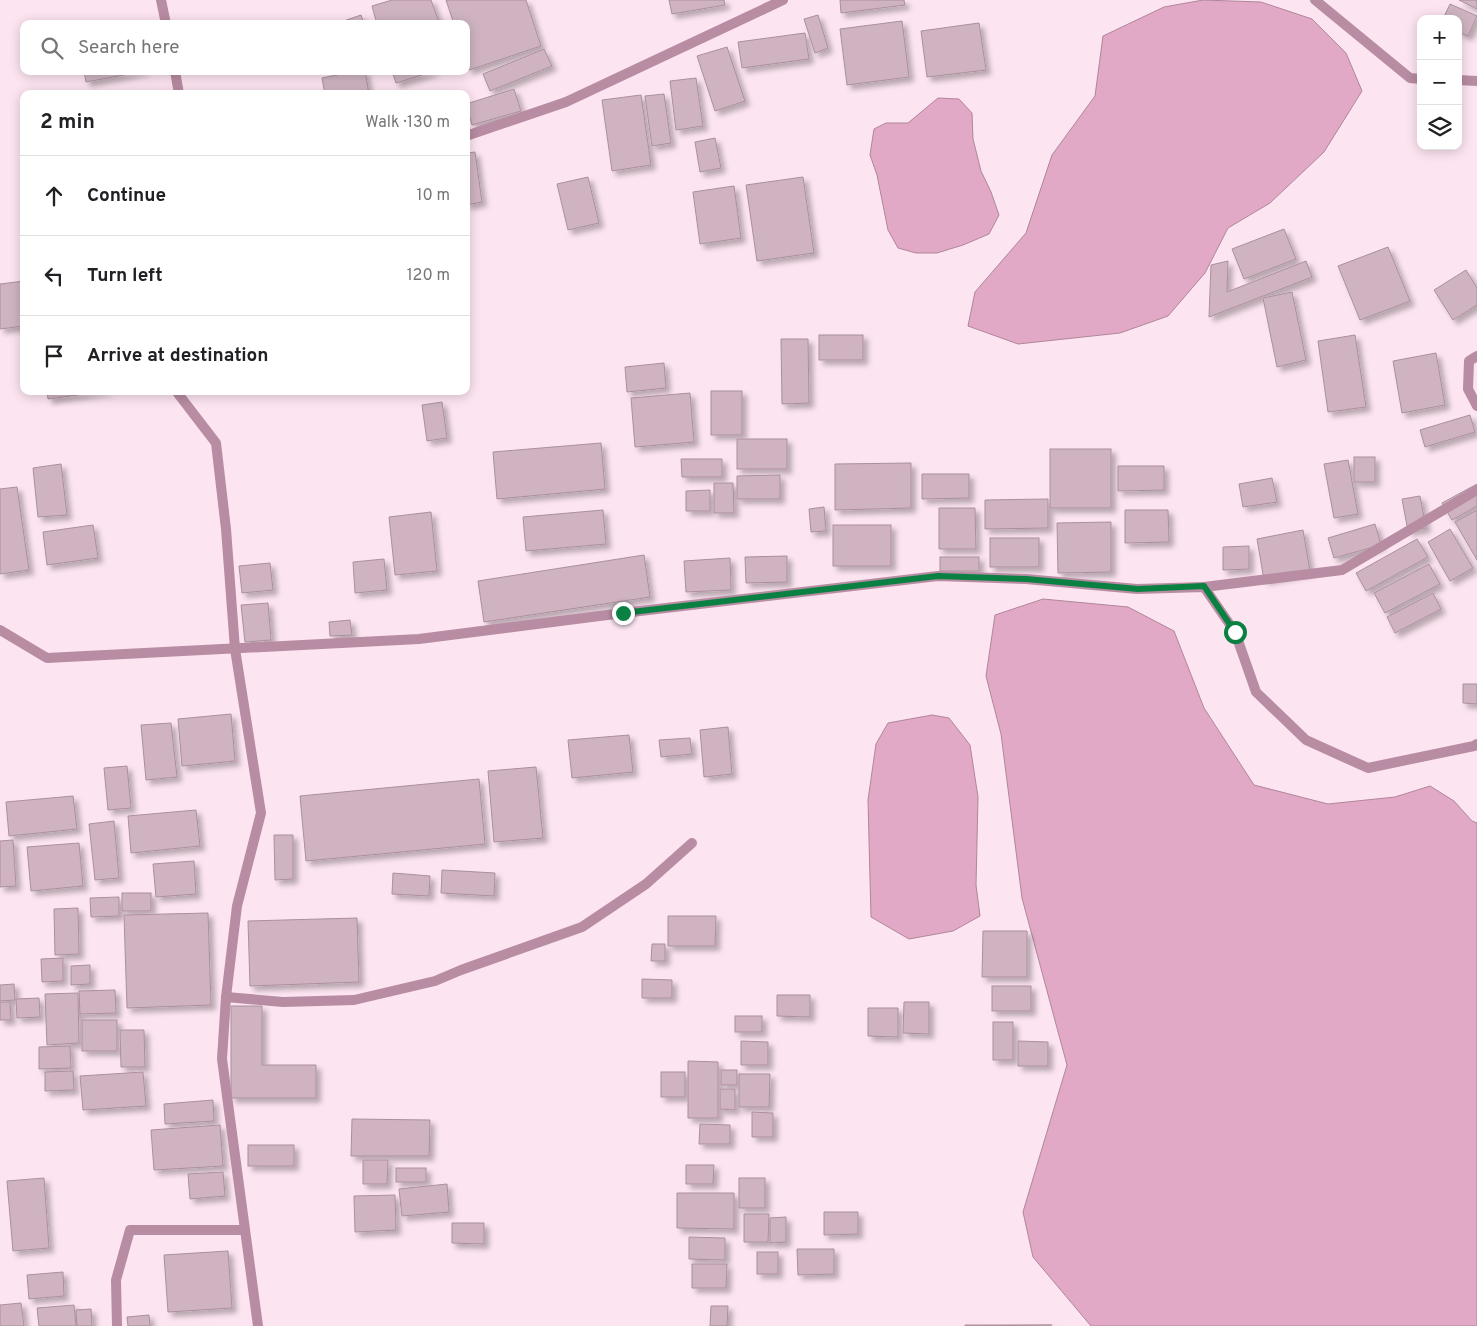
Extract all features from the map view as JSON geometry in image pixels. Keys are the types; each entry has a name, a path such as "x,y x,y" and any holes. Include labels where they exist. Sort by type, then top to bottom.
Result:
{"street":[{"path":"161,0 165,20"},
{"path":"470,135 566,102 783,0"},
{"path":"1314,0 1410,78 1417,78"},
{"path":"176,75 178,90"},
{"path":"1462,80 1477,81"},
{"path":"1477,356 1469,361 1468,390 1477,406"},
{"path":"179,395 216,443 226,529 235,649 261,813 237,906 226,997 222,1059 258,1326"},
{"path":"0,630 47,658 420,639 938,576 1026,579 1138,589 1204,586 1342,570 1477,490"},
{"path":"1204,586 1235,632 1256,692 1306,740 1368,768 1477,744"},
{"path":"226,997 283,1002 354,1000 435,981 582,927 646,884 692,843"},
{"path":"117,1326 116,1280 130,1230 244,1230"}],"shaded area":[{"path":"1203,0 1261,2 1312,19 1346,53 1362,91 1324,152 1270,203 1228,228 1205,273 1168,316 1120,333 1018,344 968,326 975,292 1026,233 1052,155 1095,96 1103,36 1164,7"},
{"path":"938,98 959,99 972,113 973,139 981,171 999,215 989,234 937,253 916,253 898,248 888,230 877,175 870,155 874,129 886,123 908,123"},
{"path":"1043,599 1128,607 1174,631 1204,708 1254,785 1328,804 1395,797 1430,786 1454,801 1472,821 1477,823 1477,1326 1091,1326 1033,1257 1023,1212 1067,1065 1022,898 1001,734 986,676 995,615"},
{"path":"932,715 949,718 970,745 978,797 976,885 980,916 953,931 909,939 871,917 868,800 876,744 888,723"}],"building":[{"path":"392,0 431,0 438,20 376,20 372,6"},
{"path":"446,0 526,0 541,46 470,70 470,20 453,20"},
{"path":"669,0 724,0 725,5 672,14"},
{"path":"840,0 904,0 905,5 841,13"},
{"path":"1459,0 1477,0 1477,9"},
{"path":"1450,4 1477,16 1468,36 1462,34 1462,15 1445,15"},
{"path":"361,15 363,20 347,20"},
{"path":"818,15 828,48 815,53 804,19"},
{"path":"902,21 909,77 847,85 840,29"},
{"path":"979,23 986,70 927,77 921,31"},
{"path":"805,33 809,59 742,68 738,42"},
{"path":"727,47 745,101 715,111 697,56"},
{"path":"544,49 552,66 490,91 483,74"},
{"path":"85,75 124,75 86,82"},
{"path":"337,75 366,75 368,90 324,90 322,78"},
{"path":"393,75 422,75 396,83"},
{"path":"696,78 703,126 676,130 670,81"},
{"path":"514,89 521,111 472,125 470,103"},
{"path":"664,94 671,143 652,146 645,96"},
{"path":"641,95 651,165 612,171 602,100"},
{"path":"715,138 721,168 700,172 695,142"},
{"path":"475,152 482,202 470,204 470,153"},
{"path":"588,177 599,223 568,230 557,184"},
{"path":"803,177 814,253 757,261 746,185"},
{"path":"734,186 741,238 700,244 693,192"},
{"path":"1284,229 1296,259 1244,279 1232,249"},
{"path":"1388,247 1410,301 1360,320 1338,266"},
{"path":"1228,261 1227,292 1306,261 1312,277 1209,317 1211,265"},
{"path":"1466,270 1477,288 1477,305 1453,320 1434,290"},
{"path":"20,282 20,326 0,329 0,284"},
{"path":"1292,292 1306,360 1277,367 1263,298"},
{"path":"819,335 863,335 863,360 819,360"},
{"path":"1355,335 1366,407 1328,412 1318,341"},
{"path":"781,339 808,339 809,403 782,404"},
{"path":"1436,353 1445,405 1402,413 1393,361"},
{"path":"664,363 666,388 627,392 625,367"},
{"path":"711,391 742,391 742,435 711,435"},
{"path":"690,393 694,442 635,447 631,398"},
{"path":"48,395 78,395 48,399"},
{"path":"442,402 447,438 427,441 422,405"},
{"path":"1470,415 1475,432 1425,447 1420,430"},
{"path":"737,439 787,439 787,469 737,469"},
{"path":"601,443 605,489 497,499 493,452"},
{"path":"1050,449 1111,449 1111,508 1050,508"},
{"path":"1354,457 1375,457 1375,482 1354,482"},
{"path":"681,459 722,459 722,477 682,477"},
{"path":"1348,460 1358,514 1334,518 1324,464"},
{"path":"911,463 911,508 835,510 835,464"},
{"path":"61,464 67,515 38,517 33,468"},
{"path":"1118,466 1164,466 1164,490 1118,491"},
{"path":"922,474 969,474 969,498 922,499"},
{"path":"780,475 780,499 737,499 737,476"},
{"path":"1272,478 1277,502 1243,507 1239,484"},
{"path":"714,483 733,483 734,513 714,513"},
{"path":"1477,484 1477,506 1452,520 1442,503"},
{"path":"17,487 29,570 0,574 0,489"},
{"path":"710,490 710,511 686,511 686,491"},
{"path":"1420,496 1426,528 1408,531 1402,499"},
{"path":"1048,499 1048,528 985,529 985,500"},
{"path":"824,507 826,531 811,532 809,509"},
{"path":"939,508 975,508 976,549 939,549"},
{"path":"603,510 606,544 526,551 523,517"},
{"path":"1125,510 1168,510 1169,542 1125,543"},
{"path":"1477,510 1477,560 1455,522"},
{"path":"431,512 437,571 395,575 389,517"},
{"path":"1111,522 1111,572 1058,573 1057,523"},
{"path":"1375,524 1381,545 1334,558 1328,538"},
{"path":"93,525 98,558 47,565 43,532"},
{"path":"833,525 891,525 891,566 833,566"},
{"path":"1450,529 1473,568 1450,581 1428,542"},
{"path":"1303,530 1310,571 1264,580 1257,539"},
{"path":"990,538 1039,538 1039,567 990,567"},
{"path":"1417,539 1428,557 1366,591 1356,573"},
{"path":"1249,546 1249,569 1223,570 1223,547"},
{"path":"644,555 650,597 484,622 478,581"},
{"path":"787,556 787,582 746,583 745,557"},
{"path":"940,557 979,557 979,571 940,571"},
{"path":"730,558 731,590 686,592 684,561"},
{"path":"384,559 387,590 355,593 353,562"},
{"path":"270,563 273,590 242,593 239,566"},
{"path":"1429,564 1440,584 1385,613 1374,593"},
{"path":"1433,593 1441,609 1395,633 1387,617"},
{"path":"268,603 271,640 245,642 241,605"},
{"path":"350,620 352,635 330,636 329,622"},
{"path":"1463,684 1477,684 1477,704 1463,703"},
{"path":"231,714 235,761 182,766 178,719"},
{"path":"171,723 177,777 146,780 141,725"},
{"path":"728,727 732,774 704,777 700,730"},
{"path":"629,735 633,772 572,778 568,740"},
{"path":"690,738 692,754 661,757 659,740"},
{"path":"127,766 131,808 108,810 104,768"},
{"path":"536,767 543,838 494,842 488,771"},
{"path":"479,779 485,844 306,861 300,796"},
{"path":"73,796 77,829 9,836 6,802"},
{"path":"196,810 200,846 131,853 128,816"},
{"path":"114,821 119,878 95,880 89,824"},
{"path":"274,835 293,835 293,879 275,880"},
{"path":"13,840 16,886 0,887 0,841"},
{"path":"79,843 83,886 31,891 27,847"},
{"path":"194,861 196,894 156,897 153,864"},
{"path":"442,870 495,873 494,896 441,893"},
{"path":"393,873 430,876 429,896 392,894"},
{"path":"122,893 151,893 151,911 122,911"},
{"path":"119,897 119,916 91,917 90,898"},
{"path":"78,908 79,954 55,955 54,909"},
{"path":"208,913 211,1005 127,1008 124,915"},
{"path":"668,916 716,916 715,946 668,946"},
{"path":"357,918 359,982 250,986 248,921"},
{"path":"983,931 1027,931 1027,977 982,977"},
{"path":"652,944 665,944 665,961 651,961"},
{"path":"63,958 63,981 42,982 41,959"},
{"path":"90,965 90,984 71,985 71,966"},
{"path":"642,979 672,980 672,998 642,998"},
{"path":"14,984 15,1000 0,1001 0,985"},
{"path":"992,986 1031,986 1031,1011 992,1011"},
{"path":"115,990 116,1013 80,1014 79,991"},
{"path":"78,993 79,1043 47,1045 45,994"},
{"path":"777,995 810,995 810,1017 777,1016"},
{"path":"39,998 40,1017 17,1018 16,999"},
{"path":"0,1002 10,1002 11,1020 0,1020"},
{"path":"904,1002 929,1002 929,1034 903,1033"},
{"path":"231,1006 262,1006 262,1065 316,1065 316,1098 231,1098"},
{"path":"868,1008 898,1008 898,1037 868,1036"},
{"path":"735,1016 762,1016 762,1032 735,1032"},
{"path":"82,1020 117,1020 117,1051 82,1051"},
{"path":"993,1022 1013,1022 1013,1060 993,1060"},
{"path":"120,1030 144,1030 145,1067 121,1067"},
{"path":"741,1041 768,1042 768,1065 741,1065"},
{"path":"1018,1041 1048,1042 1048,1066 1018,1066"},
{"path":"70,1046 71,1068 39,1069 39,1047"},
{"path":"688,1061 718,1062 718,1118 688,1118"},
{"path":"721,1070 737,1070 737,1085 721,1085"},
{"path":"73,1071 74,1090 45,1091 45,1072"},
{"path":"143,1072 146,1106 83,1110 80,1076"},
{"path":"661,1072 685,1072 685,1097 661,1097"},
{"path":"739,1074 770,1074 769,1107 739,1107"},
{"path":"720,1089 735,1089 735,1110 720,1109"},
{"path":"213,1100 214,1121 165,1124 164,1104"},
{"path":"752,1112 773,1113 773,1137 752,1137"},
{"path":"352,1119 430,1120 429,1156 351,1156"},
{"path":"700,1124 730,1125 730,1144 699,1144"},
{"path":"220,1125 223,1166 154,1170 151,1130"},
{"path":"248,1145 294,1145 294,1166 248,1166"},
{"path":"363,1160 388,1160 387,1184 363,1184"},
{"path":"686,1165 714,1165 713,1184 686,1184"},
{"path":"396,1168 426,1168 426,1182 396,1182"},
{"path":"223,1172 225,1196 190,1199 188,1174"},
{"path":"44,1178 49,1248 13,1251 7,1181"},
{"path":"739,1178 765,1178 765,1208 739,1208"},
{"path":"447,1184 449,1212 402,1216 399,1189"},
{"path":"677,1193 734,1193 734,1229 677,1228"},
{"path":"395,1195 396,1230 355,1232 354,1196"},
{"path":"824,1212 858,1212 858,1234 824,1235"},
{"path":"744,1214 769,1214 768,1242 744,1242"},
{"path":"786,1217 786,1242 770,1243 770,1218"},
{"path":"452,1223 484,1223 484,1244 452,1243"},
{"path":"689,1237 725,1238 725,1260 689,1259"},
{"path":"797,1249 834,1249 834,1274 798,1275"},
{"path":"228,1251 232,1308 168,1312 164,1255"},
{"path":"757,1252 778,1252 778,1274 757,1274"},
{"path":"692,1264 727,1264 726,1288 692,1288"},
{"path":"63,1272 64,1296 29,1299 27,1275"},
{"path":"21,1303 24,1326 0,1326 0,1305"},
{"path":"74,1305 76,1326 39,1326 37,1308"},
{"path":"711,1306 728,1306 727,1326 710,1326"},
{"path":"91,1309 92,1326 77,1326 76,1310"},
{"path":"149,1315 150,1326 128,1326 127,1317"},
{"path":"965,1325 1052,1325 965,1326"}],"route":[{"path":"623,613 938,576 1026,579 1138,589 1204,586 1235,632"}]}
